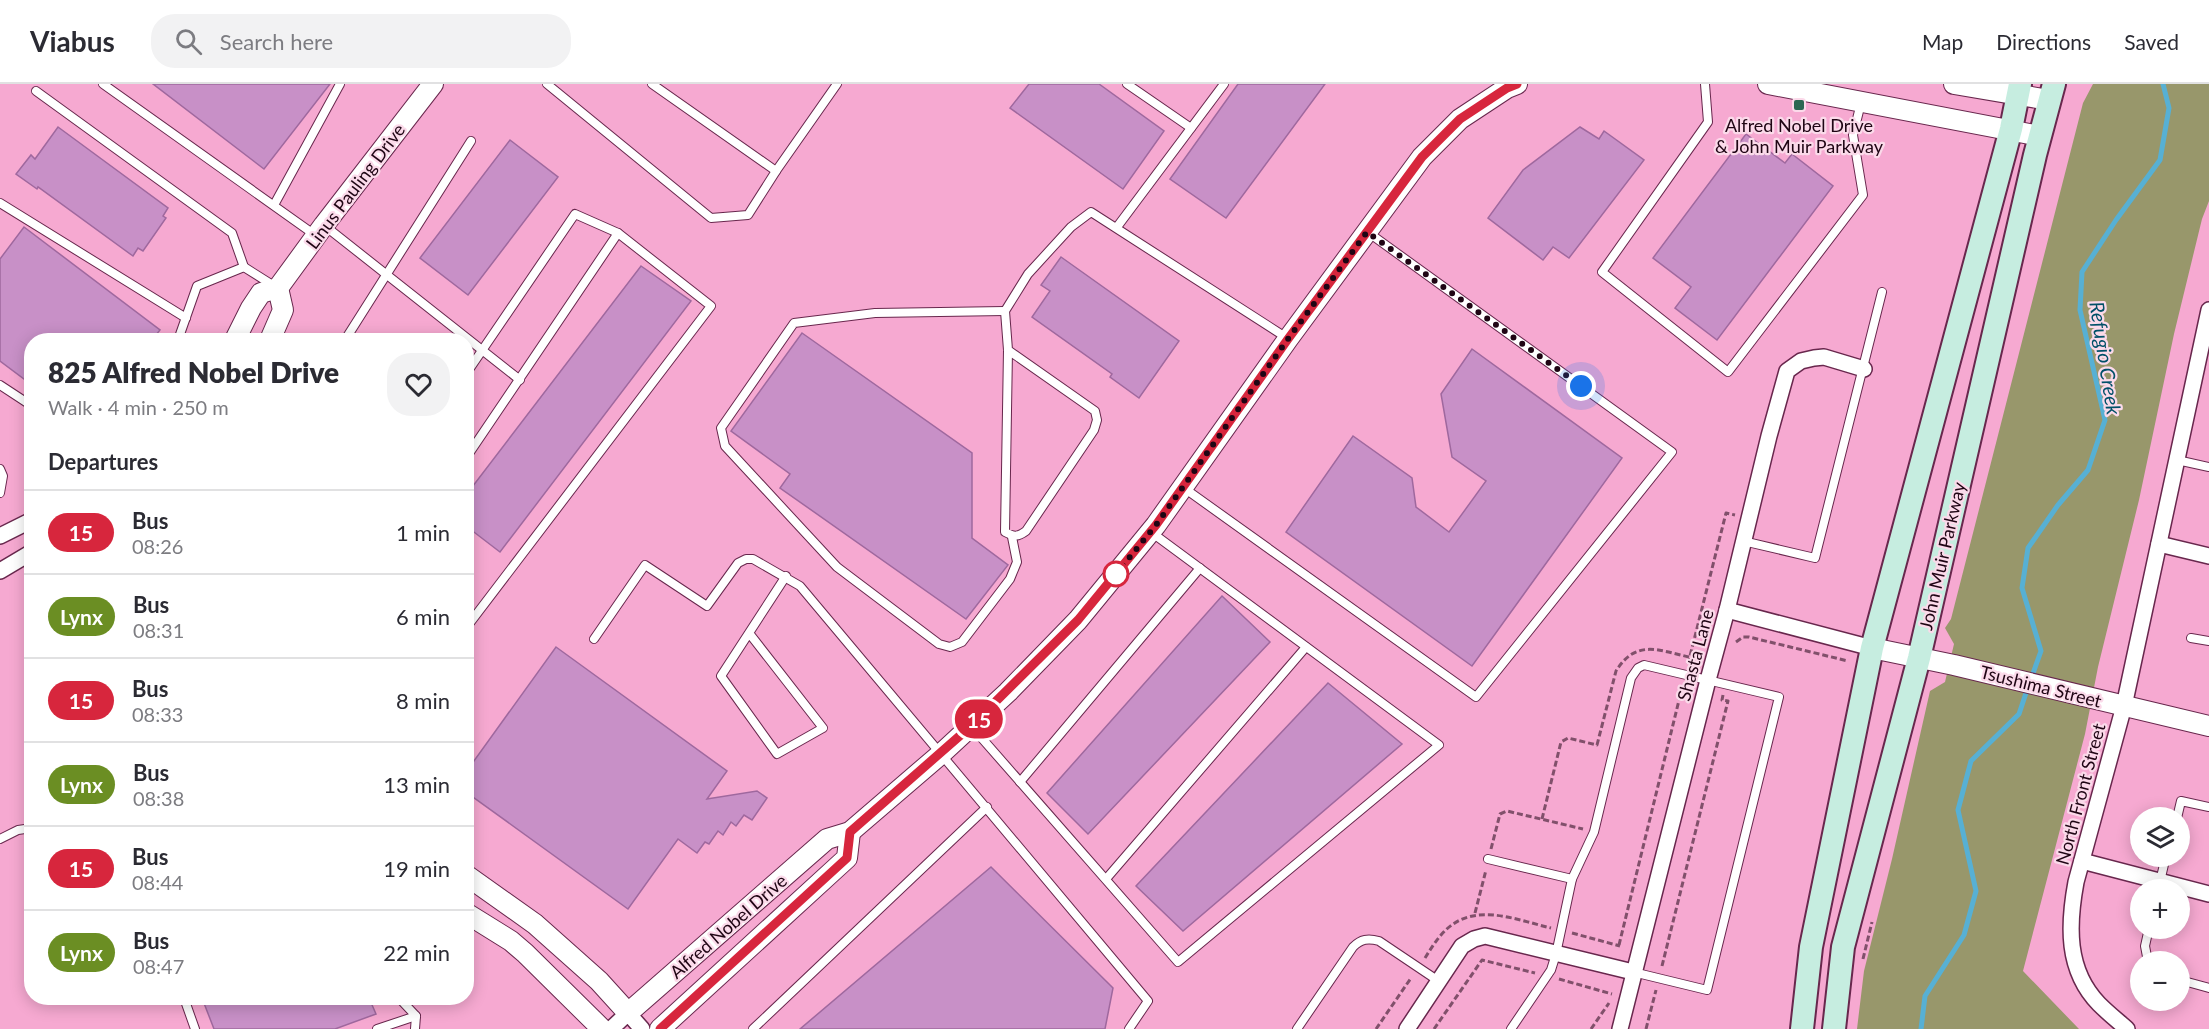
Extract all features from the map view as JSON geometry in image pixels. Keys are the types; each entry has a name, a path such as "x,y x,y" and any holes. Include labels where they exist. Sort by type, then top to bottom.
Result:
{"main road":[{"path":"1802,1029 1811,947 1865,656 2019,89"},
{"name":"John Muir Parkway","path":"1834,1029 1843,947 1919,658 2052,92"}],"street":[{"name":"Linus Pauling Drive","path":"238,333 261,292 278,288 433,84"},
{"name":"Alfred Nobel Drive","path":"611,1029 827,839 850,832 942,753 1078,620 1150,532 1422,157 1460,119 1507,88 1517,84"},
{"path":"1768,84 2040,136"},
{"path":"1954,84 2052,92"},
{"path":"273,333 283,310 278,288"},
{"name":"North Front Street","path":"2127,1029 2098,1004 2083,983 2072,952 2071,908 2124,706 2176,460 2202,378 2209,310"},
{"name":"Shasta Lane","path":"1620,1029 1787,371 1801,361 1824,357 1864,369"},
{"path":"0,536 24,524"},
{"path":"2158,544 2209,556"},
{"path":"0,571 24,557"},
{"path":"1727,610 1865,656"},
{"name":"Tsushima Street","path":"1865,656 1919,658 1954,665 2209,726"},
{"name":"Alfred Nobel Drive","path":"660,1029 847,858 850,832"},
{"path":"2082,861 2137,879"},
{"path":"474,881 535,924 599,981 642,1029"},
{"path":"2190,891 2209,894"},
{"path":"474,918 511,941 525,953 602,1029"},
{"path":"1407,1029 1462,946 1473,939 1485,936 1634,972"}],"lane":[{"path":"103,84 274,205 320,230 386,274 461,333"},
{"path":"274,205 340,84"},
{"path":"547,84 711,218 748,215 837,84"},
{"path":"652,84 776,171"},
{"path":"1127,84 1191,128"},
{"path":"1117,227 1222,84"},
{"path":"1705,84 1708,123 1602,272 1728,372 1863,195 1853,135 1861,102"},
{"path":"36,91 232,233 244,267 278,288"},
{"path":"349,333 471,141"},
{"path":"0,203 186,318"},
{"path":"1005,311 875,313 794,323 721,428 725,446 837,567 939,644 950,647 962,642 1010,579 1017,562 1012,537 1005,532 1008,350 1005,311 1028,274 1071,226 1091,212 1288,339"},
{"path":"474,363 575,214 618,234 711,306 474,615"},
{"path":"1183,487 1476,697 1672,452 1367,232"},
{"path":"474,446 618,234"},
{"path":"181,333 197,286 244,267"},
{"path":"1743,542 1815,558 1882,292"},
{"path":"474,343 520,380"},
{"path":"1008,350 1095,411 1097,420 1094,430 1026,531 1019,536 1012,537"},
{"path":"0,385 24,401"},
{"path":"2176,460 2209,467"},
{"path":"0,469 3,476 0,493"},
{"path":"971,726 1178,962 1438,745 1150,532"},
{"path":"594,639 645,566 707,606 738,563 746,559 753,559 800,586 1148,1001 1130,1029"},
{"path":"1020,782 1200,568"},
{"path":"749,633 824,728 777,754 721,676 786,576"},
{"path":"2191,638 2209,641"},
{"path":"1106,879 1306,647"},
{"path":"1511,1029 1551,970 1572,879 1594,832 1631,678 1638,668 1644,665 1779,697 1707,990 1634,972"},
{"path":"2180,807 2181,801 2209,807"},
{"path":"753,1029 987,807"},
{"path":"0,839 24,829"},
{"path":"1488,860 1572,879"},
{"path":"1297,1029 1353,947 1360,941 1369,938 1379,941 1440,981"},
{"path":"2190,983 2209,988"},
{"path":"186,1005 195,1029"},
{"path":"406,1005 416,1016 415,1029"},
{"path":"377,1029 416,1016"}],"path":[{"path":"1618,945 1726,513 1749,519"},
{"path":"1736,644 1738,639 1749,637 1865,656"},
{"path":"1542,819 1561,742 1569,738 1597,745 1616,671 1622,662 1644,649 1690,657"},
{"path":"1646,1029 1728,701 1722,700 1726,684"},
{"path":"1475,914 1500,814 1507,810 1594,832"},
{"path":"1591,1029 1611,1000"}],"shaded area":[{"path":"2093,84 2209,84 2209,201 2202,219 2174,334 2139,500 2098,667 2085,734 2023,971 2079,1029 1857,1029 1864,971 1930,691 1945,682 1954,644 1945,628 1951,619 2083,103"}],"building":[{"path":"153,84 330,84 264,169"},
{"path":"1029,84 1099,84 1164,131 1123,189 1010,108"},
{"path":"1238,84 1325,84 1226,218 1170,179"},
{"path":"58,127 168,208 163,216 166,218 143,251 138,248 133,256 38,187 37,189 16,174 31,155 35,159"},
{"path":"1580,127 1599,139 1604,131 1644,160 1569,258 1553,247 1543,260 1488,218 1523,170"},
{"path":"1746,134 1785,163 1792,154 1833,186 1717,340 1675,308 1691,287 1653,258"},
{"path":"510,140 558,177 468,295 420,258"},
{"path":"24,227 160,330 158,333 24,333 24,379 0,361 0,259"},
{"path":"1061,257 1179,341 1139,398 1110,377 1112,374 1032,317 1050,291 1041,285"},
{"path":"641,266 691,301 500,552 474,532 474,485"},
{"path":"802,333 972,453 972,538 1008,565 966,619 780,488 790,474 731,431"},
{"path":"1472,349 1622,458 1472,666 1286,532 1353,436 1412,478 1416,507 1449,532 1486,481 1452,457 1441,394"},
{"path":"1222,596 1270,642 1088,834 1047,793"},
{"path":"556,647 727,771 707,799 757,791 767,798 752,820 744,815 736,826 731,822 723,835 718,831 709,844 705,842 697,853 678,839 628,909 474,798 474,761"},
{"path":"1328,683 1402,744 1183,931 1136,886"},
{"path":"991,867 1113,988 1105,1029 800,1029"},
{"path":"205,1005 372,1005 376,1014 335,1029 214,1029"}],"waterway":[{"name":"Refugio Creek","path":"2031,679 2041,651 2022,588 2028,548 2058,505 2088,470 2105,420 2080,310 2082,272 2116,220 2160,160 2169,108 2163,84"},
{"name":"Refugio Creek","path":"1921,1029 1925,996 1964,935 1976,891 1958,810 1971,761 2019,714 2028,687"}],"bus line":[{"name":"15","path":"660,1029 847,858 850,832 942,753 1008,692 1078,620 1156,525 1288,339 1422,157 1460,119 1507,88 1517,84"}],"place":[{"name":"Alfred Nobel Drive & John Muir Parkway","path":"1799,105"}],"route":[{"path":"1116,574 1156,525 1367,232 1581,386"}]}
